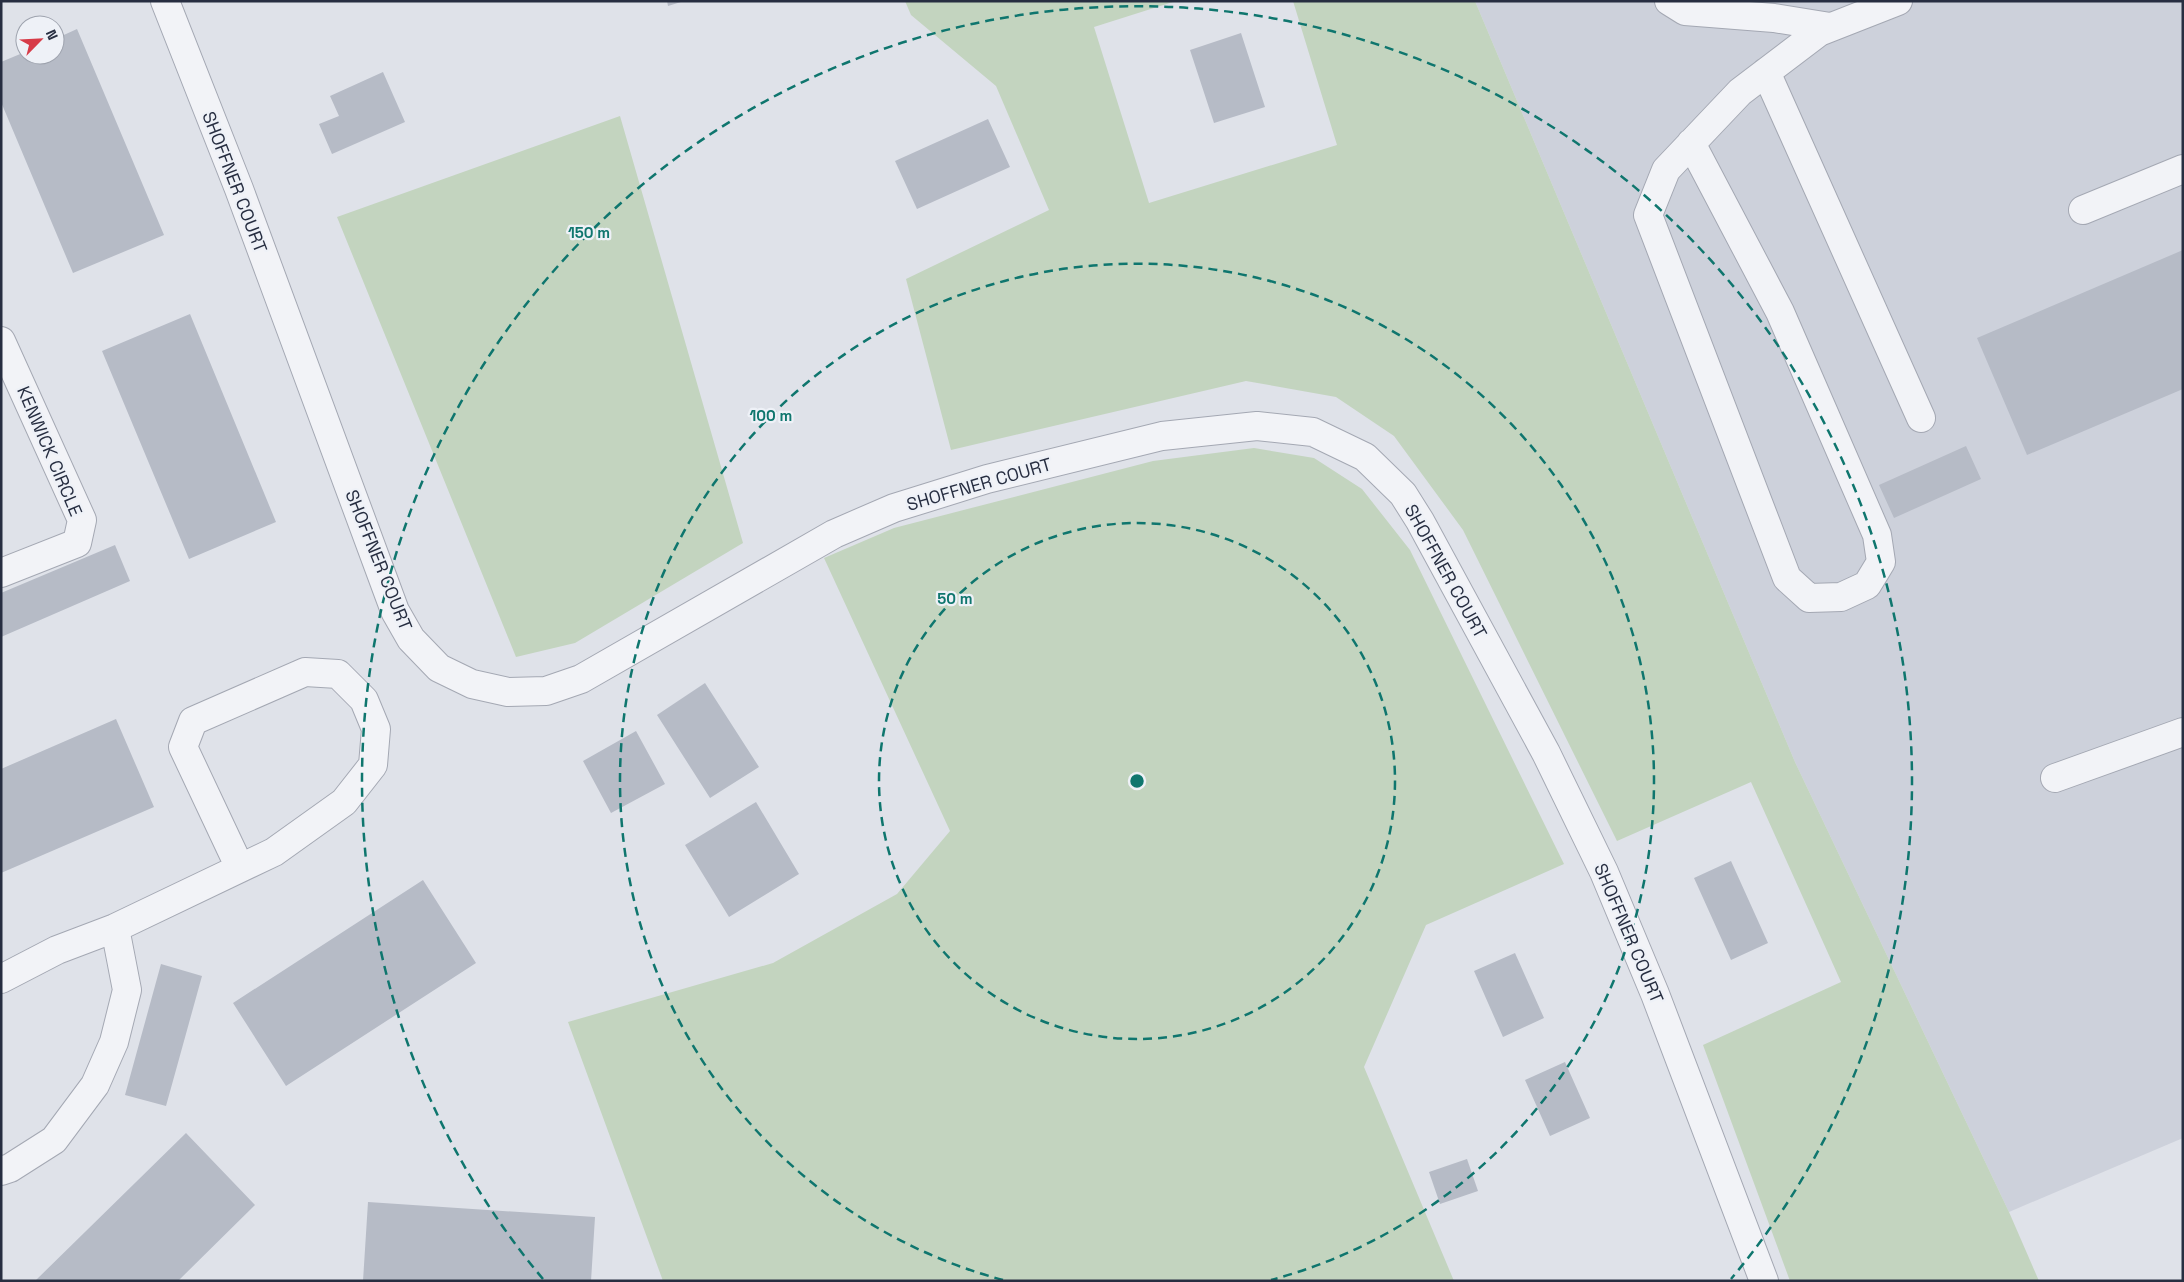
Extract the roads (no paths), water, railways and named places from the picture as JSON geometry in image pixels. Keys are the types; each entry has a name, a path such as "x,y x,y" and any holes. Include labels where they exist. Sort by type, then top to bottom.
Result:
{"street":[{"path":"1691,143 1780,312 1877,535 1881,562 1868,585 1842,597 1809,598 1787,578 1648,215 1666,170 1691,143 1740,92 1819,32 1898,1"},
{"name":"SHOFFNER COURT","path":"170,2 395,611 411,639 439,668 472,684 508,692 546,691 581,679 834,534 894,508 987,479 1162,436 1257,426 1313,432 1366,457 1403,494 1420,520 1546,753 1604,872 1659,1004 1764,1281"},
{"path":"1685,4 1830,27"},
{"path":"1766,72 1920,418"},
{"path":"2083,210 2183,169"},
{"name":"KENWICK CIRCLE","path":"1,341 82,520 77,543 1,573"},
{"path":"1,979 57,950 114,928 274,852 344,802 373,765 376,729 364,700 338,674 305,672 193,722 183,747 240,868"},
{"path":"2055,778 2183,732"},
{"path":"1,1171 10,1168 54,1140 95,1085 114,1042 127,990 114,928"}]}
